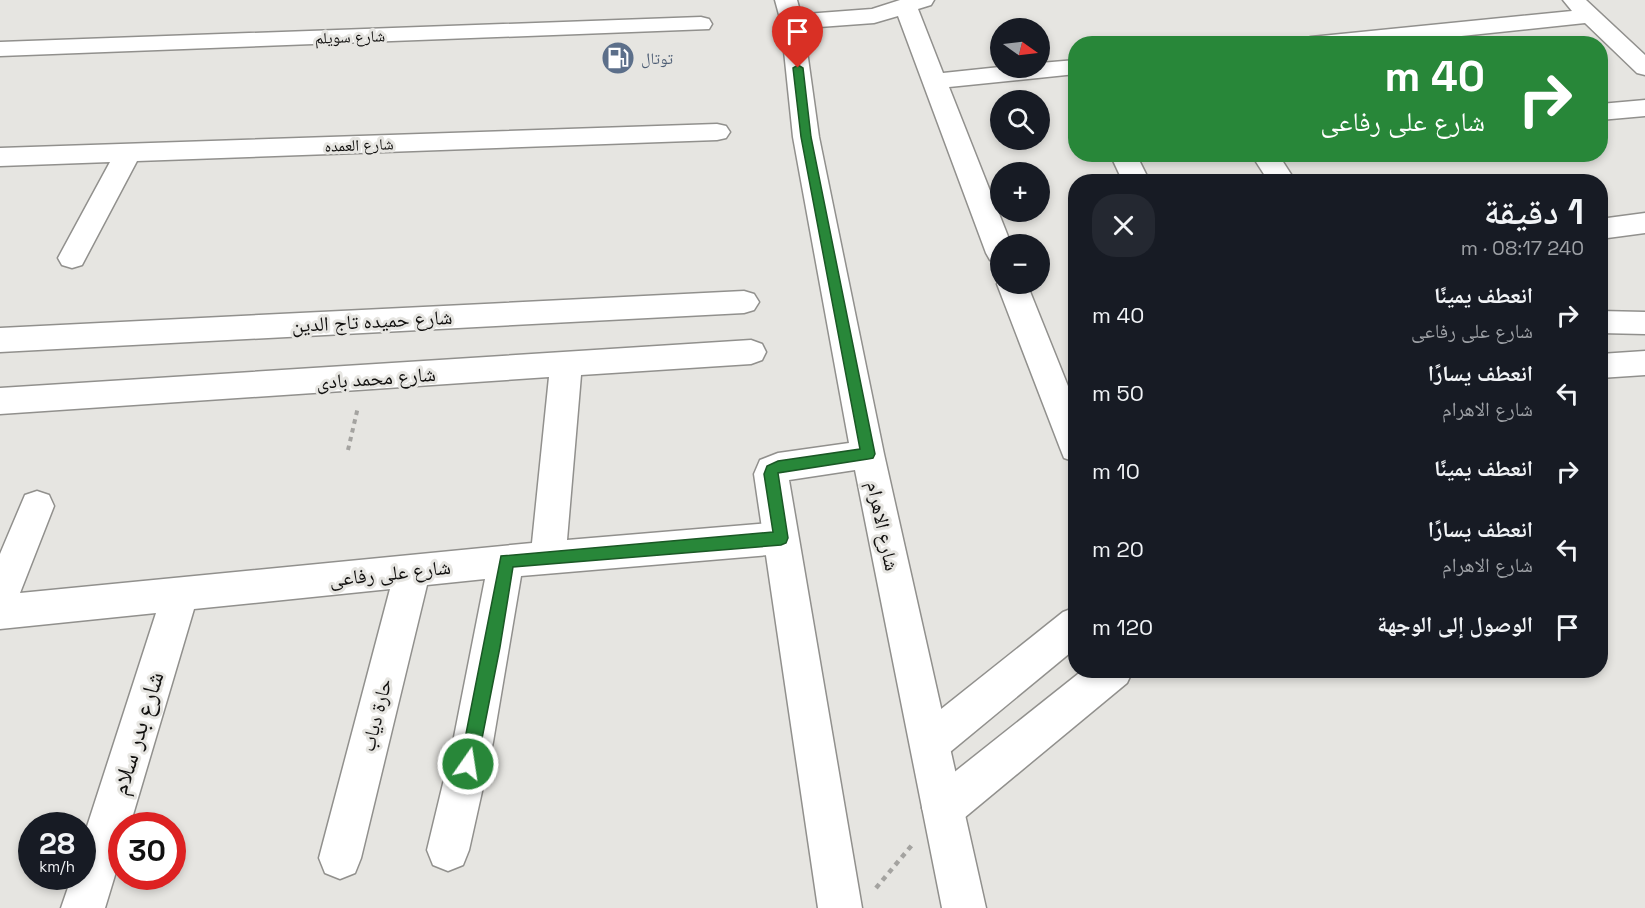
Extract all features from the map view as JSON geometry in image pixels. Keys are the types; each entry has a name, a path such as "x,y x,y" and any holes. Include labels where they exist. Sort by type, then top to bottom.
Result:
{"street":[{"path":"1573,0 1645,68"},
{"path":"789,11 857,18 914,4 934,81 993,234"},
{"name":"شارع الاهرام","path":"789,11 806,137 868,454 964,908"},
{"path":"1391,36 1590,16"},
{"name":"شارع سويلم","path":"8,49 701,24"},
{"path":"0,69 8,49"},
{"path":"934,81 1068,68"},
{"path":"1608,111 1645,108"},
{"name":"شارع العمده","path":"0,156 717,132"},
{"path":"72,258 128,153"},
{"path":"1608,228 1645,223"},
{"path":"1016,294 1068,428"},
{"name":"شارع حميده تاج الدين","path":"0,340 744,302"},
{"path":"1608,322 1645,323"},
{"name":"شارع محمد بادى","path":"0,401 566,366 751,352"},
{"path":"1608,365 1645,363"},
{"path":"548,557 566,366"},
{"path":"840,908 771,474 772,470 778,467 868,454"},
{"path":"0,598 37,506"},
{"name":"شارع على رفاعى","path":"0,612 548,557 781,538"},
{"path":"448,850 473,742 506,561"},
{"name":"حارة دياب","path":"340,858 413,571"},
{"name":"شارع بدر سلام","path":"83,908 181,593"},
{"path":"930,743 1068,631"},
{"path":"944,808 1104,678"}],"path":[{"path":"348,450 364,379"},
{"path":"874,890 944,808"}],"place":[{"name":"توتال","path":"618,58"}],"route":[{"path":"468,764 492,647 506,561 781,538 772,470 778,467 868,454 806,137 798,68"}]}
